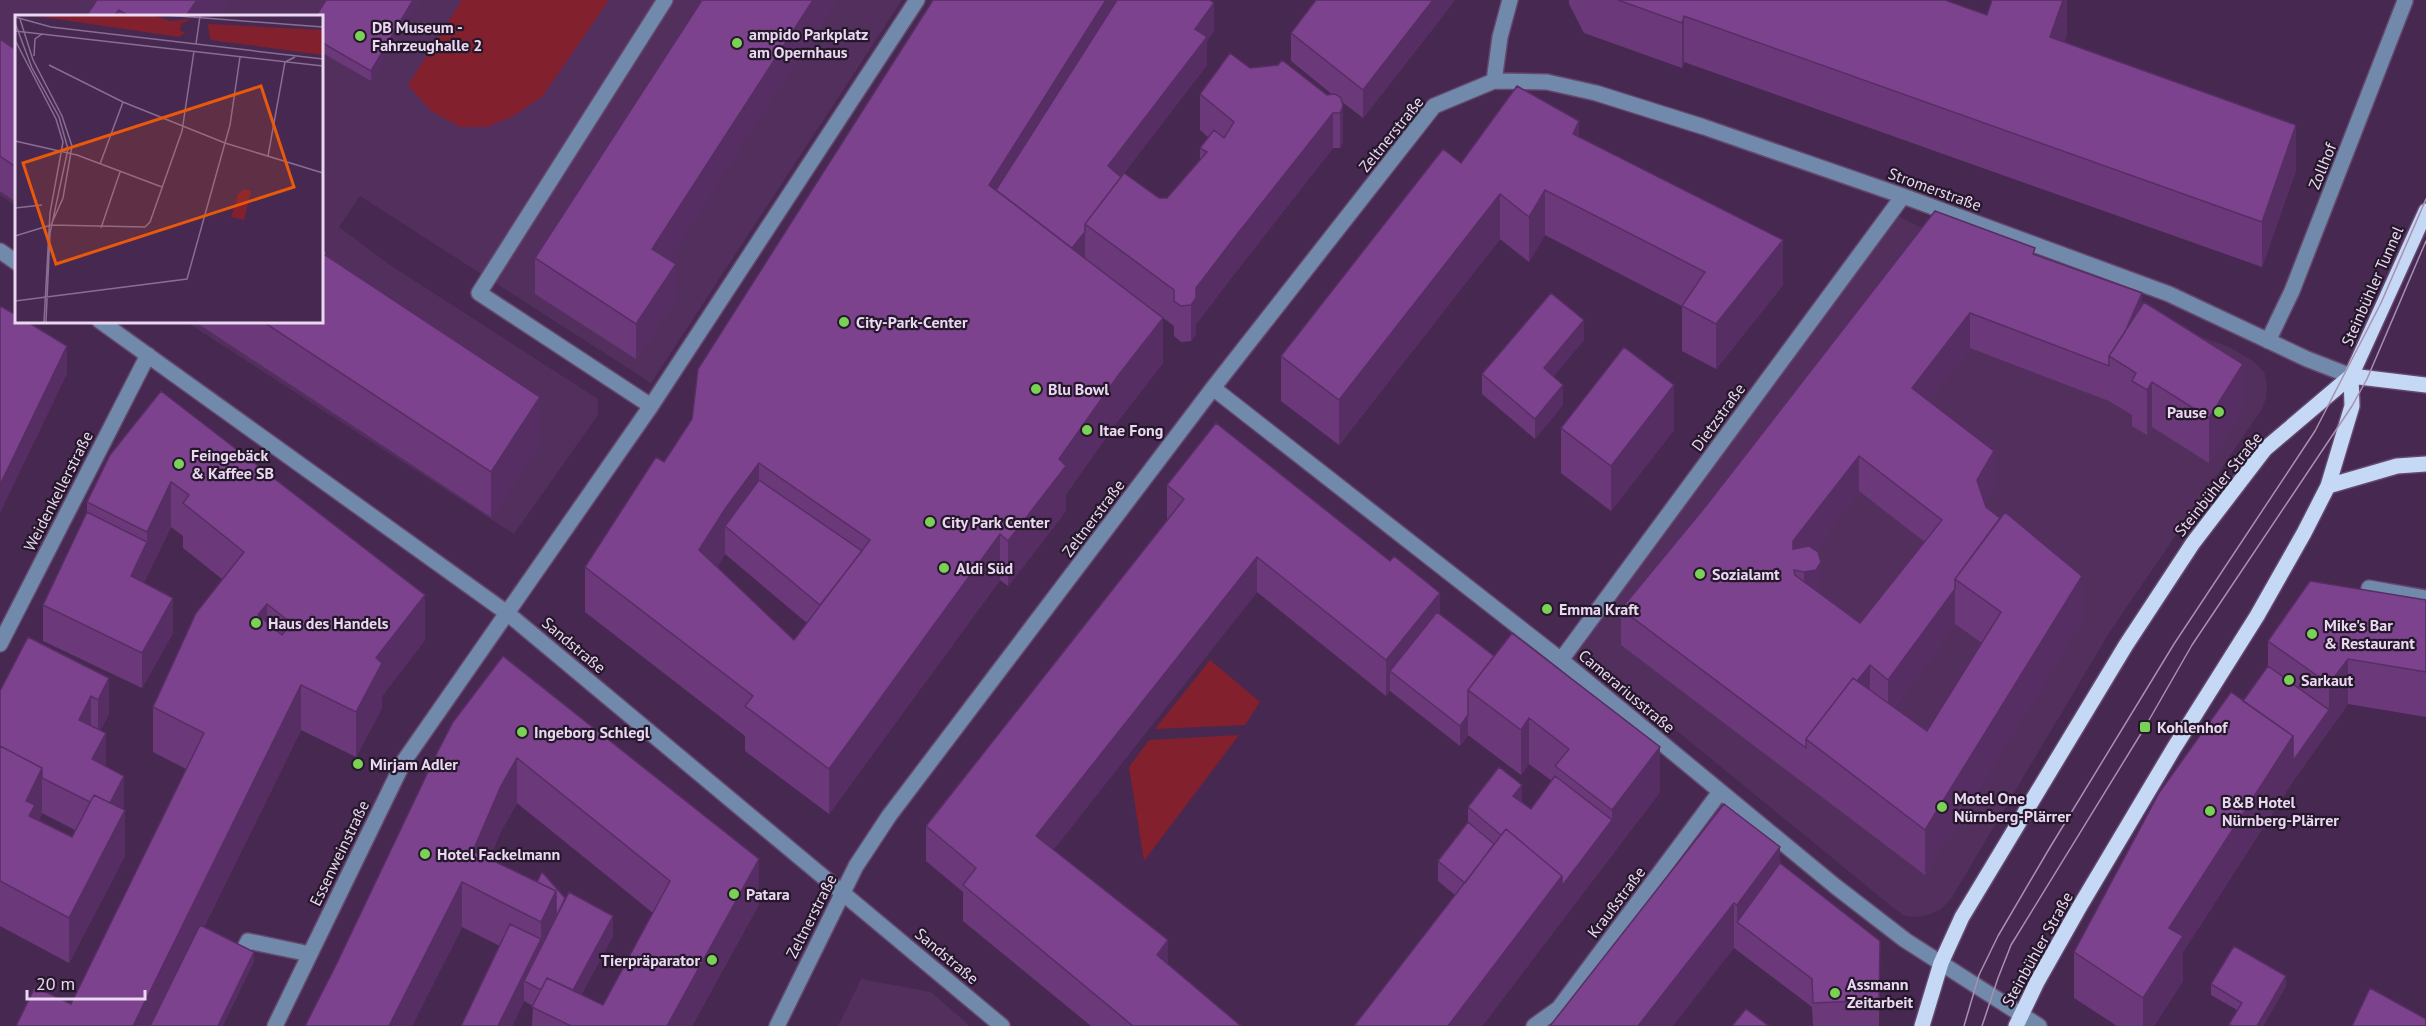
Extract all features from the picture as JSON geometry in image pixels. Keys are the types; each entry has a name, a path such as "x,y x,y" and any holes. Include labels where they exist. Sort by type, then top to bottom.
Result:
{"main road":[{"name":"Steinbühler Tunnel","path":"2351,376 2426,211"},
{"path":"2351,376 2426,385"},
{"name":"Steinbühler Straße","path":"2019,1020 2080,906 2270,593 2328,486 2352,406 2351,376"},
{"name":"Steinbühler Straße","path":"1922,1026 1941,963 1962,917 2126,645 2193,543 2265,449 2351,376"},
{"path":"2328,486 2397,466 2426,464"}],"street":[{"path":"651,406 479,293 665,0"},
{"name":"Essenweinstraße","path":"275,1026 404,760 651,406 917,0"},
{"path":"1494,81 1500,37 1510,0"},
{"name":"Zollhof","path":"2268,341 2301,269 2405,1"},
{"name":"Stromerstraße","path":"1494,81 1547,82 1596,93 1704,127 1903,196 2169,294 2268,341 2351,376"},
{"name":"Zeltnerstraße","path":"777,1026 856,866 889,816 1214,388 1434,106 1494,81"},
{"name":"Dietzstraße","path":"1561,660 1903,196"},
{"path":"0,251 15,261"},
{"name":"Sandstraße","path":"101,322 507,613 1002,1026"},
{"name":"Weidenkellerstraße","path":"0,644 148,355"},
{"name":"Camerariusstraße","path":"1214,388 1561,660 1835,886 1905,940 1941,963 2019,1020 2039,1026"},
{"path":"2369,588 2426,598"},
{"name":"Kraußstraße","path":"1534,1026 1560,1008 1720,792"},
{"path":"226,984 248,941 310,954"}],"shaded area":[{"path":"0,0 902,0 651,383 360,196 339,227 390,265 598,399 598,415 514,534 187,322 322,322 322,15 15,15 15,205 0,195"},
{"path":"462,0 609,0 542,97 513,116 487,127 460,127 431,111 408,85"},
{"path":"1898,216 1948,241 2231,348 2253,361 2264,372 2267,384 2262,409 2109,633 1951,899 1940,910 1916,917 1905,916 1896,910 1573,646"},
{"path":"1210,660 1260,702 1245,725 1155,729"},
{"path":"1239,735 1144,861 1129,767 1149,740"},
{"path":"861,979 931,992 970,1026 838,1026"}],"building":[{"path":"97,0 197,0 187,15 127,15 119,10 115,15 87,15"},
{"name":"DB Museum - Fahrzeughalle 2","path":"326,0 413,0 371,71 322,43 322,15 317,15"},
{"path":"702,0 813,0 652,249 676,264 636,324 535,258"},
{"path":"933,0 1106,0 989,185 1163,318 1117,377 1059,459 1066,466 1008,541 1000,534 829,769 745,706 753,696 585,567 656,457 664,462 692,419 698,369","holes":["759,463 870,540 794,640 699,550 725,509"]},
{"path":"1117,0 1210,0 1214,3 1195,29 1207,37 1108,166 1121,177 1085,224 1085,232 1072,248 996,190"},
{"path":"1316,0 1433,0 1363,90 1291,33"},
{"path":"1618,0 1945,0 1987,15 1992,0 2063,0 2050,37 2296,125 2262,222 1684,16 1682,23"},
{"path":"0,39 15,49 15,166 0,156"},
{"path":"1230,53 1250,68 1278,65 1282,60 1327,95 1335,94 1341,98 1343,106 1340,113 1333,113 1196,288 1196,298 1191,305 1181,306 1174,301 1174,290 1085,224 1124,173 1159,198 1167,198 1207,152 1200,148 1214,130 1224,138 1234,122 1200,94"},
{"path":"1517,86 1579,121 1573,134 1783,240 1716,324 1682,306 1705,272 1545,190 1529,217 1500,194 1339,400 1281,356 1443,149 1461,163"},
{"path":"1935,211 2035,248 2033,254 2142,293 2125,332 2109,356 2109,366 1970,313 1912,388 1994,451 1977,480 1986,507 2000,518 1955,579 1955,589 1888,680 1870,665 1857,681 1853,678 1806,739 1806,748 1621,609 1705,507","holes":["1859,456 1942,520 1860,623 1795,575 1794,570 1804,572 1816,570 1821,562 1818,552 1809,546 1793,549 1793,541"]},
{"path":"322,249 327,253 325,255 540,397 491,472 264,322 322,322"},
{"path":"1551,293 1584,320 1544,368 1563,385 1535,419 1482,374"},
{"path":"2144,302 2243,364 2209,418 2152,382 2147,390 2132,381 2136,373 2109,356"},
{"path":"0,306 15,314 15,322 28,322 67,346 0,485"},
{"path":"1624,347 1674,385 1611,466 1561,428"},
{"path":"161,391 425,595 376,658 382,663 356,712 301,685 133,1026 16,1026 35,987 71,1004 204,733 153,707 196,613 244,552 183,503 189,495 171,482 147,532 87,502 110,455","holes":["267,604 291,623 282,635 258,615"]},
{"path":"1216,423 1390,561 1394,556 1440,593 1386,660 1257,557 1036,836 1168,940 1157,955 1241,1026 1133,1026 963,885 976,868 926,826 1184,499 1167,485"},
{"path":"759,480 862,551 820,605 725,526"},
{"path":"87,512 147,542 131,576 173,598 142,653 43,605"},
{"path":"2005,512 2082,576 1925,830 1806,739 1853,678 1927,731 2001,612 1955,579"},
{"path":"2310,581 2426,600 2426,672 2348,659 2329,684 2268,641"},
{"path":"1437,612 1494,656 1468,690 1468,715 1460,726 1390,671"},
{"path":"1512,633 1660,747 1612,810 1555,766 1569,749 1529,718 1521,730 1468,690"},
{"path":"28,637 109,678 98,700 91,696 79,720 106,733 92,759 124,776 110,803 94,795 90,802 42,778 42,768 0,746 0,691"},
{"path":"503,656 759,859 667,1026 571,1026 532,1007 547,978 603,1005 670,881 517,758 501,786 473,851 556,891 541,922 462,882 389,1026 305,1026 453,722"},
{"path":"2268,666 2329,710 2293,761 2293,736 2243,701"},
{"path":"2231,692 2293,736 2169,928 2183,936 2143,998 2074,952 2159,793"},
{"path":"0,746 42,768 26,801 35,805 29,816 72,837 94,795 125,810 69,918 0,881"},
{"path":"1499,767 1522,785 1513,796 1531,809 1555,776 1612,820 1562,886 1562,876 1506,829 1501,835 1468,807"},
{"path":"1724,804 1780,847 1737,905 1734,903 1638,1026 1550,1026"},
{"path":"1468,822 1494,844 1465,883 1438,861"},
{"path":"1506,829 1562,876 1448,1026 1354,1026"},
{"path":"1780,863 1880,941 1879,1000 1813,1003 1812,979 1737,922"},
{"path":"542,872 565,898 556,917 556,891 537,882"},
{"path":"569,892 613,916 573,990 547,978 541,990 524,981"},
{"path":"510,924 541,939 498,1026 461,1026"},
{"path":"200,925 254,952 218,1026 150,1026"},
{"path":"2234,946 2286,976 2257,1026 2229,1024 2242,1003 2211,984"},
{"path":"2370,988 2426,1019 2426,1026 2352,1026"},
{"path":"1746,1009 1769,1026 1732,1026"}],"tram line":[{"path":"1964,1026 1979,975 1998,936 2049,849 2174,644 2315,431 2381,303 2426,199"},
{"path":"1982,1026 2011,945 2145,727 2192,645 2352,406 2367,379 2426,241"}],"place":[{"name":"DB Museum - Fahrzeughalle 2","path":"360,36"},
{"name":"ampido Parkplatz am Opernhaus","path":"737,43"},
{"name":"City-Park-Center","path":"844,322"},
{"name":"Blu Bowl","path":"1036,389"},
{"name":"Pause","path":"2219,412"},
{"name":"Itae Fong","path":"1087,430"},
{"name":"Feingebäck & Kaffee SB","path":"179,464"},
{"name":"City Park Center","path":"930,522"},
{"name":"Aldi Süd","path":"944,568"},
{"name":"Sozialamt","path":"1700,574"},
{"name":"Emma Kraft","path":"1547,609"},
{"name":"Haus des Handels","path":"256,623"},
{"name":"Mike's Bar & Restaurant","path":"2312,634"},
{"name":"Sarkaut","path":"2289,680"},
{"name":"Kohlenhof","path":"2145,727"},
{"name":"Ingeborg Schlegl","path":"522,732"},
{"name":"Mirjam Adler","path":"358,764"},
{"name":"Motel One Nürnberg-Plärrer","path":"1942,807"},
{"name":"B&B Hotel Nürnberg-Plärrer","path":"2210,811"},
{"name":"Hotel Fackelmann","path":"425,854"},
{"name":"Patara","path":"734,894"},
{"name":"Tierpräparator","path":"712,960"},
{"name":"Assmann Zeitarbeit","path":"1835,993"}]}
